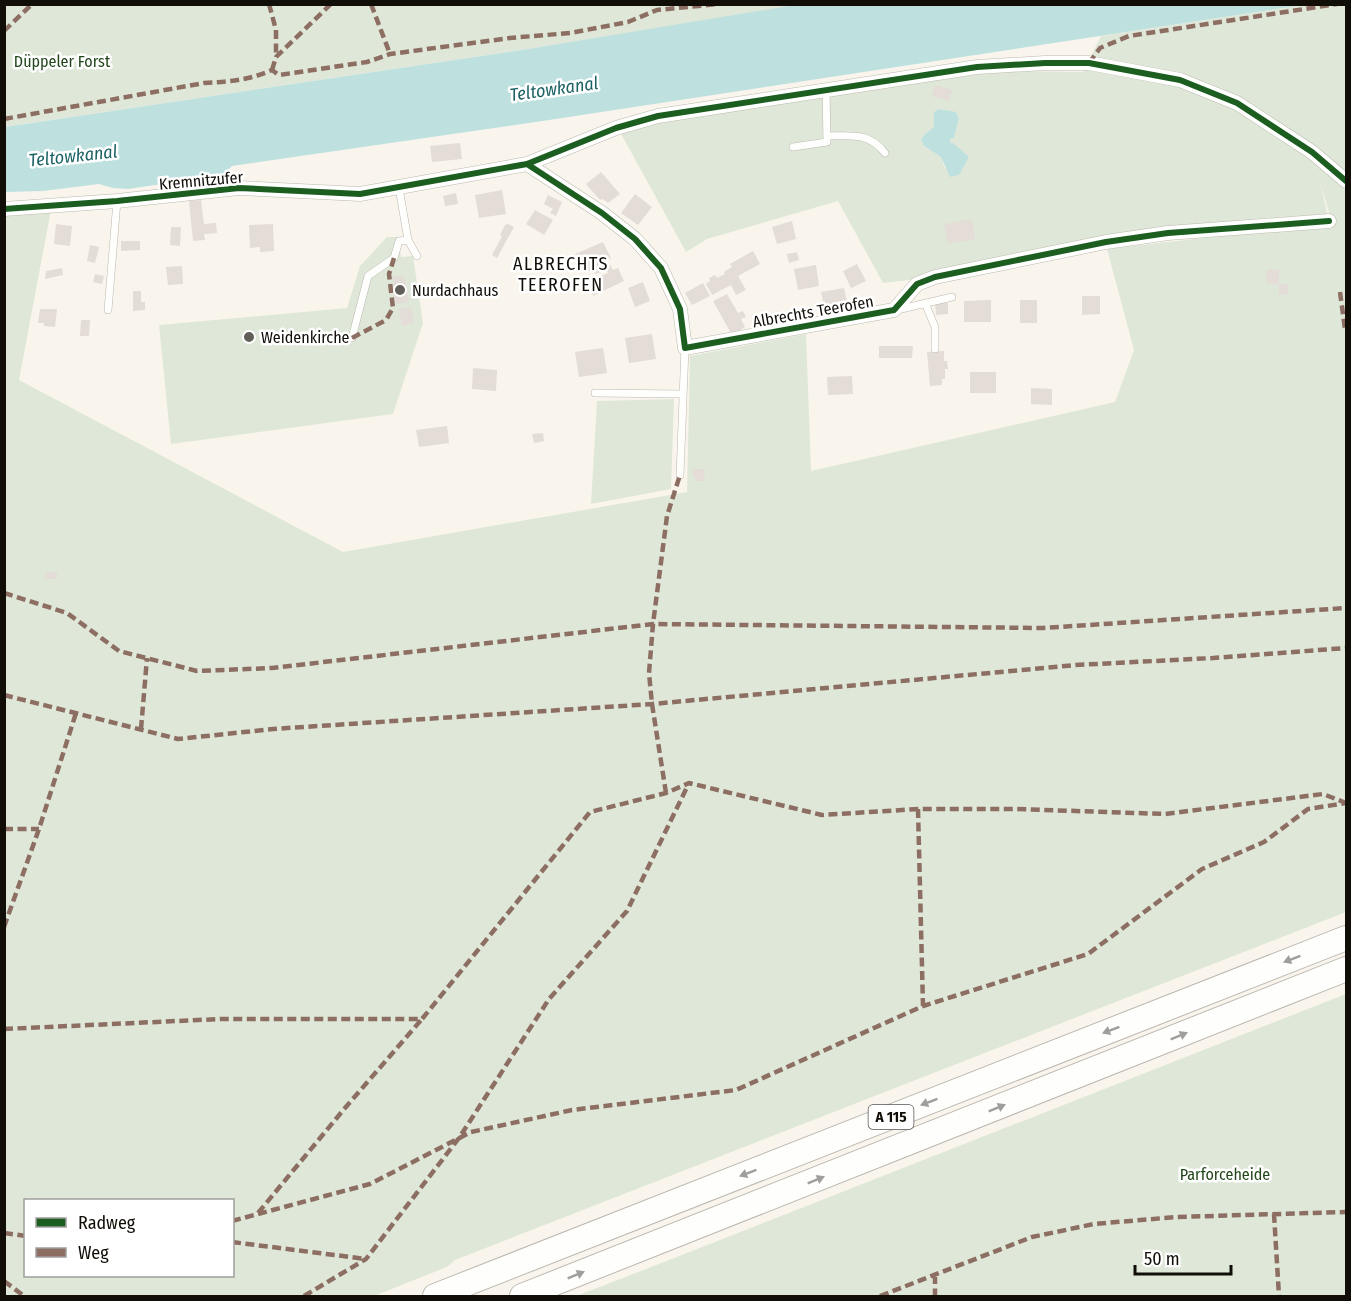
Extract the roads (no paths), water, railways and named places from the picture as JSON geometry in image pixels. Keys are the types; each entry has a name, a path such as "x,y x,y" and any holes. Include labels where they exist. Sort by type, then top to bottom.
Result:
{"highway":[{"name":"A 115","path":"435,1296 1347,938"},
{"name":"A 115","path":"522,1296 1347,969"}],"street":[{"path":"399,188 527,164 616,128 658,116 977,67 1044,63 1089,63 1180,80 1237,103 1312,152 1347,181"},
{"path":"527,164 602,213 635,239 661,268 680,309 687,352"},
{"name":"Kremnitzufer","path":"4,209 117,201 239,188 360,194 399,188"},
{"name":"Albrechts Teerofen","path":"687,352 894,310 917,284 935,278 1071,249 1168,233 1329,221"}],"lane":[{"path":"793,147 827,142 826,90"},
{"path":"827,136 866,137 878,143 885,153"},
{"path":"399,188 408,240 417,256"},
{"path":"108,310 117,201"},
{"path":"352,338 369,276 394,258 399,242 408,240"},
{"path":"894,310 952,297"},
{"path":"926,303 935,327 935,350"},
{"path":"680,475 682,394 687,352"},
{"path":"595,393 682,394"}],"water":[{"name":"Teltowkanal","path":"801,4 1303,5 232,166 226,172 216,176 128,189 99,184 43,191 5,192 5,127 528,49"},
{"path":"939,109 956,112 959,118 954,138 951,138 950,143 969,157 959,175 950,177 941,157 924,146 921,140 934,127 934,112"}],"place":[{"name":"Nurdachhaus","path":"400,290"},
{"name":"Weidenkirche","path":"249,337"}],"district":[{"name":"ALBRECHTS TEEROFEN","path":"561,274"}],"park label":[{"name":"Düppeler Forst","path":"62,61"},
{"name":"Parforceheide","path":"1225,1174"}]}
